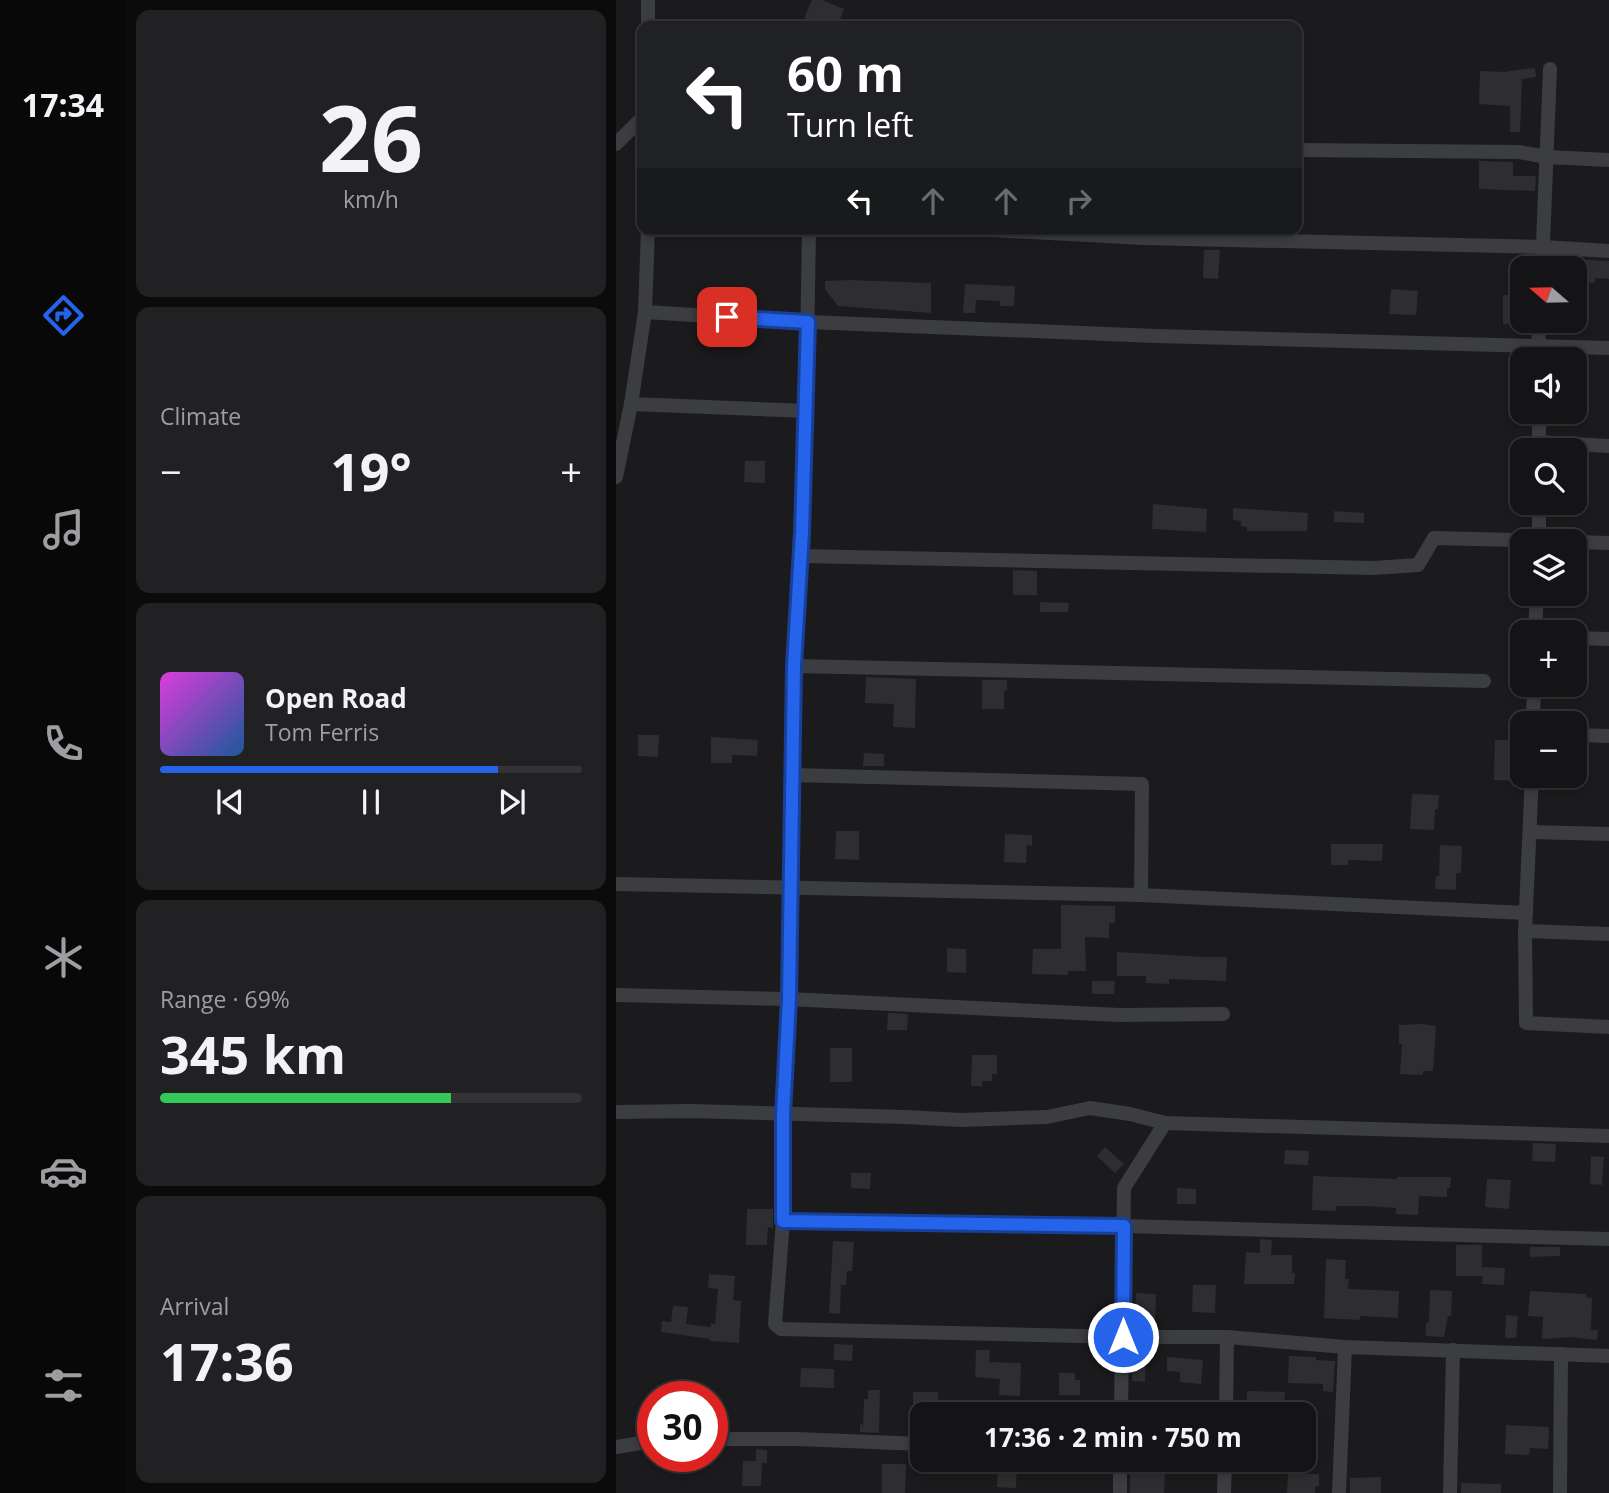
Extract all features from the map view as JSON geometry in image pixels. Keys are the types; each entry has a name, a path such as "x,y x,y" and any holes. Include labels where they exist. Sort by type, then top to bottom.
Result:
{"street":[{"path":"648,0 648,21"},
{"path":"1543,256 1550,69"},
{"path":"616,144 637,123"},
{"path":"1302,150 1519,152 1547,157 1609,160"},
{"path":"616,477 645,313 648,235"},
{"path":"809,235 806,411 794,666 789,999 783,1115 783,1221 775,1324 781,1329 1227,1337 1345,1347 1609,1356"},
{"path":"1087,235 1609,251"},
{"path":"645,313 1510,351"},
{"path":"1587,349 1609,348"},
{"path":"631,404 806,411"},
{"path":"1587,446 1609,446"},
{"path":"800,556 1373,568 1418,565 1434,538 1510,539"},
{"path":"1587,542 1609,543"},
{"path":"1587,638 1609,639"},
{"path":"794,666 1484,681"},
{"path":"1587,735 1609,736"},
{"path":"793,775 1142,784 1141,895"},
{"path":"1532,788 1525,931 1526,1023 1609,1027"},
{"path":"1530,832 1609,834"},
{"path":"616,884 1141,895 1526,913"},
{"path":"1525,931 1609,934"},
{"path":"616,995 789,999 1119,1015 1223,1014"},
{"path":"616,1112 690,1111 905,1116 961,1120 1047,1117 1090,1108 1165,1123 1609,1136"},
{"path":"1121,1402 1124,1188 1165,1123"},
{"path":"783,1221 1124,1226 1609,1239"},
{"path":"1226,1402 1227,1337"},
{"path":"1339,1493 1345,1347"},
{"path":"1450,1493 1453,1350"},
{"path":"1560,1493 1561,1354"},
{"path":"728,1438 910,1444"},
{"path":"616,1447 637,1444"},
{"path":"1120,1472 1120,1493"},
{"path":"1224,1493 1225,1472"}],"building":[{"path":"812,0 822,0 844,9 839,21 811,21 804,18"},
{"path":"1535,68 1536,77 1522,79 1520,132 1510,132 1510,106 1479,104 1480,71 1508,72"},
{"path":"1479,161 1513,162 1513,176 1536,176 1535,191 1479,189"},
{"path":"1204,250 1220,250 1218,279 1203,278"},
{"path":"1587,260 1609,261 1609,279 1595,278 1595,283 1587,283"},
{"path":"825,281 931,283 931,313 838,306 825,289"},
{"path":"965,284 1015,286 1014,306 1000,306 1000,301 976,300 975,313 963,313"},
{"path":"1391,289 1418,291 1416,315 1389,314"},
{"path":"1503,295 1510,295 1510,324 1503,324"},
{"path":"745,461 765,461 765,483 744,482"},
{"path":"1153,504 1207,509 1206,532 1152,529"},
{"path":"1233,508 1308,513 1307,531 1247,531 1247,527 1241,526 1241,521 1233,520"},
{"path":"1334,511 1364,513 1364,523 1334,522"},
{"path":"1013,570 1037,571 1037,595 1013,595"},
{"path":"1040,602 1069,603 1068,612 1040,612"},
{"path":"866,677 916,679 915,728 893,727 894,704 865,703"},
{"path":"982,680 1007,680 1004,709 982,709"},
{"path":"638,735 659,735 658,757 638,756"},
{"path":"711,737 758,740 757,756 732,755 732,763 711,763"},
{"path":"1495,740 1510,740 1510,781 1494,780"},
{"path":"864,753 884,754 884,766 863,766"},
{"path":"1412,794 1439,795 1434,830 1410,829"},
{"path":"836,831 859,831 859,860 835,859"},
{"path":"1005,834 1032,835 1032,846 1027,845 1026,863 1004,862"},
{"path":"1331,844 1383,844 1382,861 1348,860 1348,865 1331,865"},
{"path":"1440,845 1462,846 1461,873 1456,873 1456,890 1435,889 1436,876 1439,876"},
{"path":"1061,905 1115,906 1115,923 1109,923 1109,938 1085,937 1086,971 1068,971 1068,975 1032,974 1033,949 1061,949"},
{"path":"947,948 966,949 966,973 947,972"},
{"path":"1117,952 1227,957 1226,981 1169,979 1169,984 1146,983 1146,976 1117,976"},
{"path":"1092,981 1115,981 1114,994 1092,994"},
{"path":"888,1013 908,1014 907,1030 887,1030"},
{"path":"1399,1025 1436,1026 1433,1071 1423,1071 1423,1075 1400,1074 1402,1044 1399,1044"},
{"path":"830,1048 852,1048 852,1082 830,1082"},
{"path":"972,1055 997,1055 997,1074 992,1074 992,1081 982,1081 982,1086 971,1086"},
{"path":"1533,1143 1556,1144 1555,1162 1532,1161"},
{"path":"1105,1147 1124,1164 1115,1173 1097,1156"},
{"path":"1285,1150 1309,1151 1308,1165 1284,1164"},
{"path":"1591,1156 1604,1157 1602,1185 1590,1184"},
{"path":"851,1173 871,1173 870,1189 851,1188"},
{"path":"1313,1176 1397,1179 1451,1177 1447,1197 1419,1196 1418,1215 1396,1214 1396,1208 1368,1206 1336,1206 1336,1211 1312,1210"},
{"path":"1487,1179 1511,1180 1509,1209 1485,1207"},
{"path":"1177,1188 1196,1189 1196,1204 1177,1204"},
{"path":"747,1209 773,1209 773,1228 768,1227 767,1245 746,1245"},
{"path":"1260,1239 1272,1240 1271,1255 1292,1255 1294,1284 1244,1284 1246,1252 1260,1253"},
{"path":"833,1241 854,1242 852,1271 847,1271 846,1285 841,1285 840,1314 829,1313"},
{"path":"1456,1245 1482,1245 1482,1267 1505,1268 1504,1285 1482,1284 1483,1276 1456,1276"},
{"path":"1530,1247 1560,1247 1560,1256 1530,1257"},
{"path":"1326,1259 1346,1260 1345,1279 1349,1279 1348,1289 1399,1291 1398,1318 1324,1318"},
{"path":"709,1274 735,1276 733,1300 741,1301 739,1343 661,1332 662,1321 671,1322 673,1306 688,1307 686,1324 711,1327 711,1323 715,1324 718,1289 708,1288"},
{"path":"1193,1285 1216,1285 1215,1313 1192,1312"},
{"path":"1430,1290 1452,1291 1451,1316 1448,1316 1444,1337 1426,1336"},
{"path":"1530,1291 1586,1294 1586,1297 1592,1298 1591,1330 1598,1330 1597,1340 1570,1337 1542,1339 1543,1317 1528,1316"},
{"path":"1136,1293 1156,1294 1155,1327 1134,1327"},
{"path":"1506,1315 1518,1316 1516,1338 1505,1338"},
{"path":"834,1344 853,1345 852,1361 834,1360"},
{"path":"976,1350 990,1350 989,1362 1021,1363 1020,1396 999,1395 1000,1379 975,1377"},
{"path":"1133,1353 1146,1353 1145,1382 1132,1381"},
{"path":"1289,1356 1335,1361 1333,1392 1323,1391 1323,1384 1288,1383"},
{"path":"1167,1357 1203,1360 1201,1384 1180,1382 1180,1372 1167,1371"},
{"path":"801,1368 834,1369 834,1388 800,1387"},
{"path":"1059,1373 1075,1373 1075,1380 1080,1380 1080,1395 1059,1395"},
{"path":"868,1390 880,1390 879,1433 860,1432 860,1424 863,1425 864,1399 868,1399"},
{"path":"1247,1391 1285,1392 1284,1402 1247,1402"},
{"path":"913,1392 938,1392 938,1402 913,1402"},
{"path":"1506,1425 1549,1427 1548,1449 1530,1448 1529,1455 1505,1454"},
{"path":"756,1449 767,1450 767,1463 762,1463 761,1486 742,1486 743,1461 756,1461"},
{"path":"882,1464 906,1464 905,1493 882,1493"},
{"path":"998,1472 1017,1472 1016,1488 997,1487"},
{"path":"1130,1472 1165,1473 1164,1493 1130,1493"},
{"path":"1302,1472 1319,1474 1319,1486 1315,1486 1315,1493 1287,1493 1288,1473 1242,1473"},
{"path":"1381,1477 1381,1493 1350,1493 1350,1478"},
{"path":"1461,1483 1501,1484 1501,1493 1461,1493"}],"route":[{"path":"727,317 808,322 802,532 794,666 789,999 783,1115 783,1221 1124,1226 1123,1337"}]}
